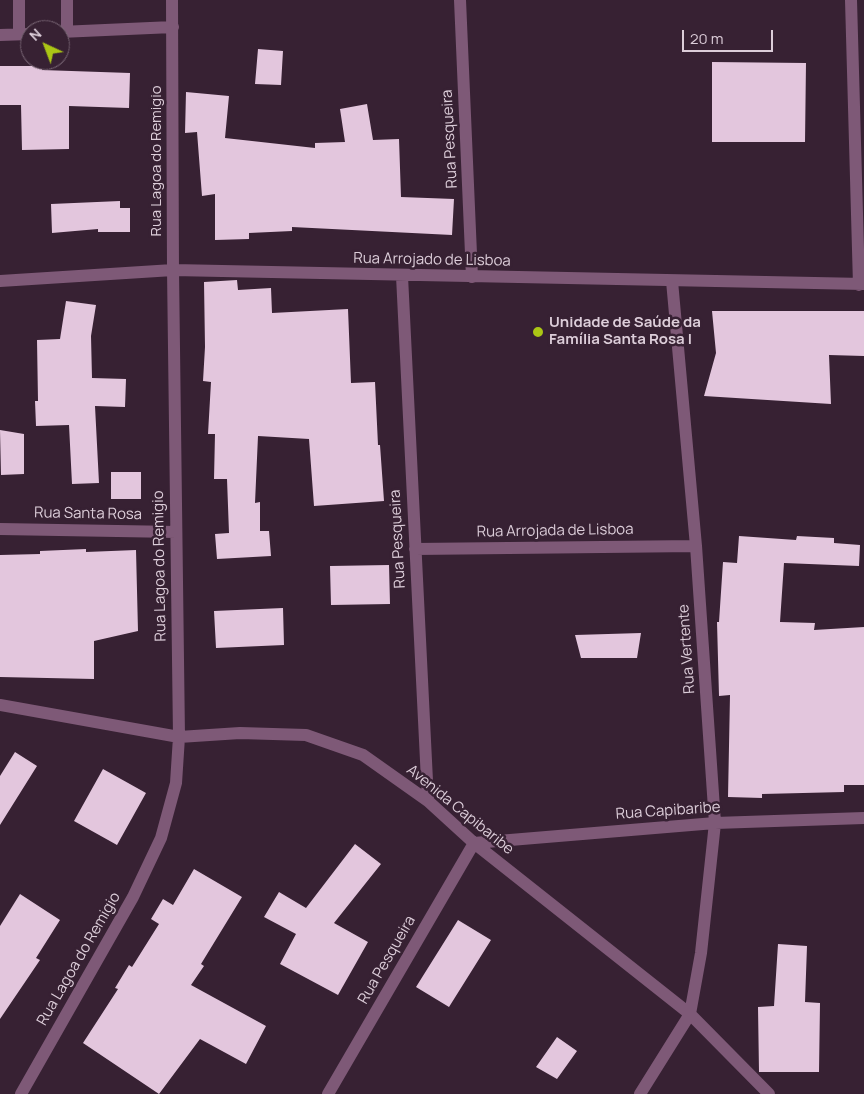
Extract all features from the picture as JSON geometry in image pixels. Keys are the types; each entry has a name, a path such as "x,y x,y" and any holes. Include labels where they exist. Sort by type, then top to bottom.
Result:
{"street":[{"path":"20,0 23,20"},
{"path":"64,20 67,0"},
{"name":"Rua Lagoa do Remigio","path":"21,1094 133,897 161,838 176,783 179,737 173,270 172,0"},
{"name":"Rua Pesqueira","path":"460,0 472,277"},
{"path":"851,0 858,47 862,284"},
{"path":"70,32 173,27"},
{"path":"0,35 20,34"},
{"name":"Rua Arrojado de Lisboa","path":"0,281 173,270 862,284"},
{"name":"Rua Pesqueira","path":"402,276 428,801"},
{"name":"Rua Vertente","path":"672,280 696,546 715,823 701,953 690,1014"},
{"name":"Rua Santa Rosa","path":"0,529 176,532"},
{"name":"Rua Arrojada de Lisboa","path":"415,549 696,546"},
{"name":"Avenida Capibaribe","path":"0,705 179,737 240,734 306,735 362,755 428,801 474,843 690,1014 769,1094"},
{"name":"Rua Capibaribe","path":"474,843 715,823 864,818"},
{"name":"Rua Pesqueira","path":"328,1094 474,843"},
{"path":"640,1094 690,1014"}],"building":[{"path":"258,49 283,51 281,85 255,84"},
{"path":"712,62 806,63 805,142 712,142"},
{"path":"0,66 20,66 20,70 130,73 129,108 69,106 69,149 22,150 21,105 0,105"},
{"path":"186,92 229,96 225,138 315,148 315,143 345,142 340,109 367,104 373,140 399,139 401,197 454,199 452,235 292,227 292,231 249,233 249,239 215,240 215,194 202,196 197,132 185,133"},
{"path":"120,201 120,208 130,208 130,232 98,232 98,229 52,233 51,204"},
{"path":"237,280 238,290 271,288 272,313 348,309 351,383 375,382 378,445 380,445 384,501 314,506 309,439 258,436 255,503 260,502 260,531 269,531 271,556 217,559 215,534 229,533 227,479 214,479 215,434 208,434 211,382 203,381 205,347 204,282"},
{"path":"66,301 96,305 91,336 92,378 126,379 125,407 95,406 99,483 72,484 69,425 36,426 35,401 38,401 37,340 60,339"},
{"path":"712,311 864,311 864,356 829,355 831,404 704,396 716,353"},
{"path":"0,430 24,434 24,474 1,475"},
{"path":"111,472 141,472 141,499 111,499"},
{"path":"739,536 796,540 797,536 834,538 834,543 860,545 859,566 784,563 780,622 815,623 814,630 864,627 864,785 844,785 844,792 762,794 762,798 728,797 730,695 719,696 717,622 719,622 723,562 737,563"},
{"path":"86,549 86,552 136,550 138,631 94,641 94,679 0,677 0,555 40,554 40,551"},
{"path":"389,565 390,604 331,605 330,566"},
{"path":"283,608 284,645 216,648 214,611"},
{"path":"641,633 637,658 581,658 575,635"},
{"path":"15,752 37,766 0,825 0,776"},
{"path":"103,769 146,793 117,845 74,821"},
{"path":"355,844 381,864 334,923 368,942 338,995 280,964 296,934 264,917 279,892 306,908"},
{"path":"194,869 242,897 201,964 204,966 191,985 266,1026 246,1064 200,1039 159,1094 83,1043 118,989 115,988 129,965 132,967 159,924 151,919 163,899 173,905"},
{"path":"20,894 60,920 36,958 40,960 0,1019 0,926"},
{"path":"458,920 491,940 449,1007 416,987"},
{"path":"778,944 807,946 805,1002 820,1003 819,1072 759,1072 758,1007 774,1006"},
{"path":"557,1037 577,1051 557,1079 536,1067"}],"place":[{"name":"Unidade de Saúde da Família Santa Rosa I","path":"538,332"}]}
